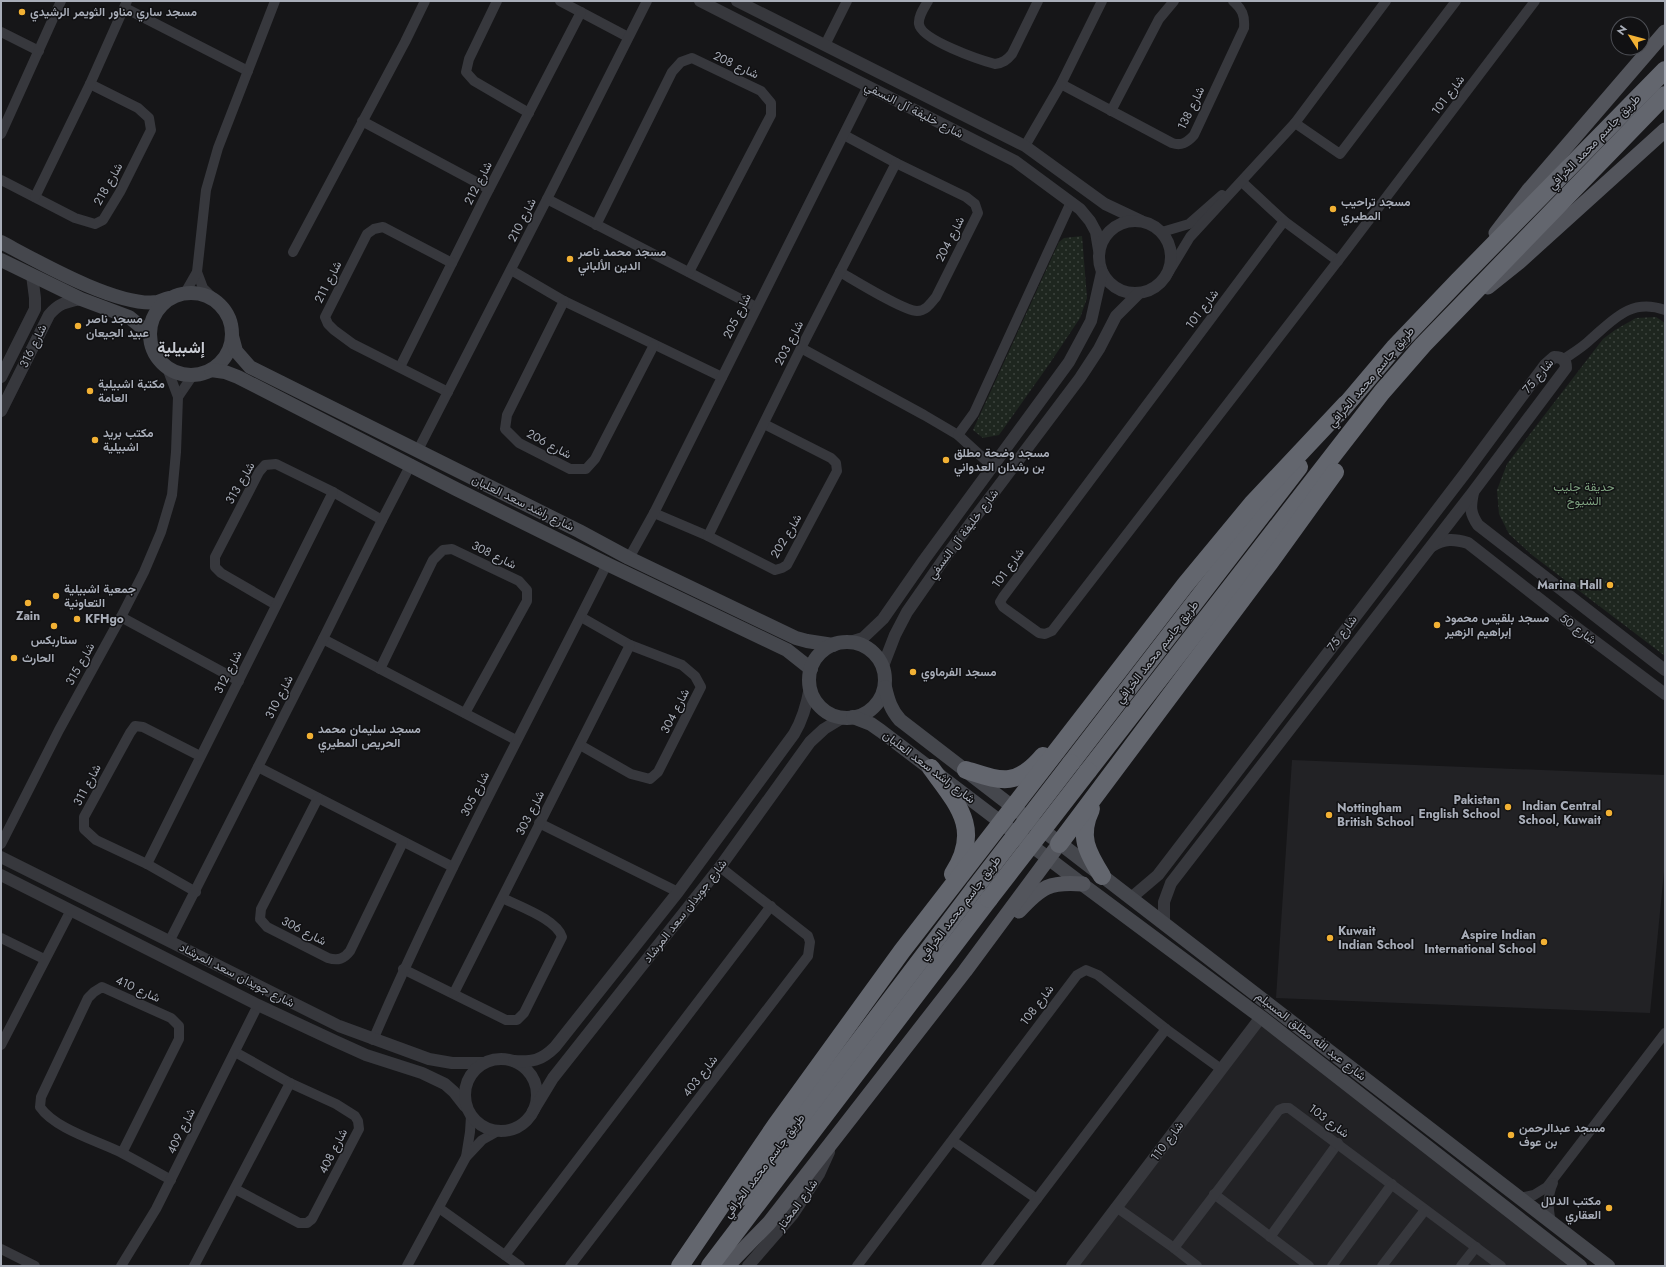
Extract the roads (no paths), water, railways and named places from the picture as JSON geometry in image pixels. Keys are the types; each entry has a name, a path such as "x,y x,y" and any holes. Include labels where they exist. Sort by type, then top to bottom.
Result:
{"highway":[{"name":"طريق جاسم محمد الخرافي","path":"688,1266 975,888 1279,496 1346,404 1394,348 1665,70"},
{"name":"طريق جاسم محمد الخرافي","path":"710,1266 989,899 1382,392 1423,345 1665,95"},
{"path":"1059,844 1101,790 1336,471 1382,392"},
{"path":"680,1266 776,1125 902,951 1185,585 1252,504 1346,404"},
{"path":"966,770 997,779 1018,778 1036,764 1116,664 1150,632"},
{"path":"902,951 960,862 965,846 967,828 956,803 931,768"},
{"path":"1101,790 1086,822 1084,833 1088,851 1102,876"}],"main road":[{"path":"1602,105 1665,23"},
{"path":"1458,281 1528,192 1665,32"},
{"path":"1449,318 1518,264 1665,130"},
{"path":"1,242 88,286 122,298 143,302 157,302 178,295 195,293 206,295 216,301 225,310 230,322 232,336 229,349 222,361 211,370 194,375 184,375 167,368 154,353 150,334 151,323 162,304 178,295"},
{"path":"1,260 81,299 129,317 150,334"},
{"name":"شارع راشد سعد العلبان","path":"232,336 236,351 250,367 578,530 629,558 796,638 833,645"},
{"name":"شارع راشد سعد العلبان","path":"211,370 225,372 238,377 411,464 456,489 570,544 607,564 787,650 811,670"},
{"path":"456,489 457,482 463,474"},
{"path":"570,544 575,544 579,540 580,535 578,530"},
{"path":"850,642 861,644 870,650 877,657 885,675 881,698 874,707 864,714 847,718 831,714 821,707 814,698 810,687 811,670 820,655 833,645 850,642"},
{"name":"شارع راشد سعد العلبان","path":"884,687 888,702 893,712 900,720 1013,808"},
{"name":"شارع راشد سعد العلبان","path":"847,718 871,724 1002,823"},
{"name":"شارع عبد الله مطلق المسيلم","path":"1013,808 1200,950 1608,1266"},
{"name":"شارع عبد الله مطلق المسيلم","path":"1002,823 1261,1016 1580,1266"},
{"path":"727,1266 769,1223 965,971 1059,844"},
{"path":"965,971 1036,893 1055,884 1064,882 1083,884"},
{"path":"1190,963 1200,950"},
{"path":"1413,1136 1421,1132 1424,1124"},
{"path":"1432,1150 1434,1142 1441,1137"}],"street":[{"path":"1,134 61,1"},
{"path":"216,301 203,288 197,272 206,190 218,148 275,1"},
{"path":"293,252 405,42 425,1"},
{"path":"497,1 469,59 466,72 474,81 529,113"},
{"path":"560,1 628,37"},
{"name":"شارع 210","path":"418,450 647,1"},
{"name":"شارع خليفة آل النسفي","path":"700,1 1015,161 1080,209 1090,221 1096,232 1099,250"},
{"path":"824,46 847,1"},
{"path":"928,1 921,14 919,24 922,32 938,42 995,64 1008,60 1038,1"},
{"path":"1025,146 1061,84 1102,1"},
{"path":"1111,111 1159,19 1174,1"},
{"name":"شارع 138","path":"1061,84 1172,143 1184,144 1194,135 1244,28 1245,17 1233,1"},
{"path":"1166,275 1171,260 1169,245 1162,232 1152,225 1141,221 1130,221 1120,224 1110,231 1103,239 1099,250 1099,261 1102,272 1108,282 1117,289 1127,293 1139,294 1159,284 1166,275 1190,237 1295,123 1386,1"},
{"path":"1295,123 1340,154 1456,1"},
{"name":"شارع 101","path":"1284,221 1000,602 1003,606 1039,633 1045,634 1052,631 1338,261 1535,1"},
{"path":"734,18 740,2"},
{"name":"شارع خليفة آل النسفي","path":"740,2 824,46 1025,146 1105,204 1141,221"},
{"path":"35,197 90,84 126,5 248,71"},
{"name":"شارع 212","path":"400,367 489,189 581,12"},
{"path":"1,32 39,51"},
{"name":"شارع 208","path":"596,225 672,72 681,62 692,58 761,91 771,103 771,115 689,272"},
{"name":"شارع 218","path":"1,180 75,218 95,224 103,220 120,192 151,130 149,118 138,108 90,84"},
{"name":"شارع 205","path":"629,558 654,513 868,86"},
{"path":"362,121 489,189"},
{"path":"967,137 976,134 978,130 975,122"},
{"name":"شارع 204","path":"840,272 904,307 917,311 927,308 936,297 978,213 975,204 966,197 896,163 844,135"},
{"name":"شارع 203","path":"708,536 800,348 896,163"},
{"path":"1242,182 1284,221 1338,261"},
{"path":"1162,232 1189,224 1218,198 1242,182"},
{"path":"547,199 756,307"},
{"path":"958,435 974,413 1071,202"},
{"name":"شارع 211","path":"448,392 353,344 328,324 325,316 367,234 374,230 383,227 452,263"},
{"path":"510,270 564,301 722,377"},
{"path":"178,295 197,272"},
{"name":"شارع خليفة آل النسفي","path":"850,642 863,638 883,619 934,545 1069,362 1091,321 1102,272"},
{"name":"شارع 316","path":"1,377 35,310 32,275"},
{"name":"شارع خليفة آل النسفي","path":"882,666 894,635 907,612 946,556 1080,378 1100,349 1116,316 1139,294"},
{"name":"شارع 316","path":"1,411 55,307 65,302 81,299"},
{"name":"شارع 206","path":"564,301 506,415 505,429 519,443 570,470 586,469 595,460 654,345"},
{"path":"1564,359 1584,346 1611,320 1623,313 1635,308 1648,306 1665,310"},
{"path":"35,310 41,308 46,310 49,316"},
{"path":"800,348 924,414 958,435 993,467"},
{"name":"شارع 75","path":"1131,898 1158,875 1466,472 1545,365 1554,357 1564,359 1566,368 1473,492 1171,883 1164,902 1164,923"},
{"name":"شارع 315","path":"1,844 59,730 121,617 144,572 161,532 172,495 176,452 178,397 167,368"},
{"path":"178,397 194,375"},
{"name":"شارع 202","path":"654,513 708,536 775,570 787,565 837,471 836,463 831,458 764,424"},
{"name":"شارع 313","path":"276,605 221,573 215,567 215,557 259,472 265,465 276,464 333,492 382,520"},
{"name":"شارع 310","path":"170,940 196,892 411,464"},
{"path":"1466,472 1473,470 1477,472 1480,475 1480,482"},
{"name":"شارع 312","path":"147,864 333,492"},
{"name":"شارع 50","path":"1473,492 1470,504 1472,516 1478,525 1665,670"},
{"name":"شارع 50","path":"1429,548 1440,541 1450,539 1468,543 1569,622 1665,694"},
{"path":"934,545 938,554 946,556"},
{"name":"شارع 308","path":"380,669 433,560 443,550 452,549 519,581 527,590 528,601 465,713"},
{"path":"924,560 932,560 937,569"},
{"name":"شارع 305","path":"373,1040 403,969 453,867 516,740 607,564"},
{"path":"1510,575 1508,569 1512,565 1515,565 1554,593 1568,596"},
{"path":"121,617 239,681"},
{"name":"شارع 304","path":"580,617 630,645 682,665 695,676 701,687 658,772 650,779 631,774 580,745"},
{"path":"323,640 516,740"},
{"name":"شارع 303","path":"454,993 630,645"},
{"name":"شارع جويدان سعد المرشاد","path":"514,1060 531,1062 546,1055 555,1047 678,892 794,734 802,722 810,687"},
{"name":"شارع جويدان سعد المرشاد","path":"534,1111 553,1078 720,867 810,742 824,729 847,718"},
{"name":"شارع 311","path":"196,892 147,864 96,840 84,829 84,817 135,726 143,727 200,756"},
{"path":"258,767 453,867"},
{"path":"1228,782 1232,791 1235,793 1241,792"},
{"name":"شارع 306","path":"318,798 261,909 260,920 267,927 328,958 334,960 341,959 346,956 350,951 403,842"},
{"path":"539,823 678,892"},
{"name":"شارع جويدان سعد المرشاد","path":"1,857 170,940 339,1026 373,1040 429,1059 452,1063 483,1063"},
{"name":"شارع 403","path":"570,1266 808,956 810,942 808,936 720,867"},
{"name":"شارع جويدان سعد المرشاد","path":"1,875 258,1005 366,1055 422,1073 440,1082 454,1092 468,1111"},
{"path":"403,969 506,1020 517,1020 524,1013 562,937 560,931 553,924 503,898"},
{"path":"505,1255 771,906"},
{"path":"1,1045 44,959 71,910"},
{"path":"1,938 44,959"},
{"name":"شارع 108","path":"857,1266 953,1141 1076,974 1086,970 1098,975 1166,1029 1221,1069"},
{"name":"شارع 410","path":"122,1153 179,1039 179,1026 171,1018 102,987 88,998 41,1097 40,1107 45,1114 66,1127 122,1153 171,1180"},
{"name":"شارع 409","path":"121,1266 156,1209 258,1005"},
{"name":"شارع 110","path":"1072,1266 1261,1016"},
{"path":"986,1266 1166,1029"},
{"path":"1520,1198 1534,1195 1547,1187 1665,1033"},
{"name":"شارع 408","path":"235,1052 290,1083 336,1104 355,1116 358,1121 359,1129 312,1219 306,1223 299,1223 235,1189"},
{"path":"466,1157 470,1132 468,1111 464,1093 467,1081 473,1071 483,1063 493,1059 503,1058 514,1060 523,1066 530,1072 535,1081 537,1096 534,1111 519,1127 509,1131 498,1132 487,1129 478,1124 468,1111"},
{"path":"196,1265 290,1083"},
{"name":"شارع 103","path":"1174,1248 1279,1110 1289,1108 1338,1143 1501,1266"},
{"path":"407,1266 466,1157 482,1140 498,1132"},
{"name":"شارع المختار","path":"748,1266 793,1214 819,1174 835,1138"},
{"path":"953,1141 1037,1199"},
{"path":"1270,1237 1338,1143"},
{"path":"1551,1222 1548,1206 1549,1196 1556,1176"},
{"path":"1332,1266 1392,1184"},
{"path":"1214,1194 1309,1266"},
{"path":"1116,1207 1197,1266"},
{"path":"439,1208 520,1266"},
{"path":"1382,1266 1425,1210"},
{"path":"1461,1266 1476,1247"},
{"path":"1,1249 35,1266"}],"place":[{"name":"مسجد ساري مناور الثويمر الرشيدي","path":"22,12"},
{"name":"مسجد تراحيب المطيري","path":"1333,209"},
{"name":"مسجد محمد ناصر الدين الألباني","path":"570,259"},
{"name":"مسجد ناصر عبيد الجيعان","path":"78,326"},
{"name":"مكتبة اشبيلية العامة","path":"90,391"},
{"name":"مكتب بريد اشبيلية","path":"95,440"},
{"name":"مسجد وضحة مطلق بن رشدان العدواني","path":"946,460"},
{"name":"Marina Hall","path":"1610,585"},
{"name":"جمعية اشبيلية التعاونية","path":"56,596"},
{"name":"Zain","path":"28,603"},
{"name":"KFHgo","path":"77,619"},
{"name":"مسجد بلقيس محمود إبراهيم الزهير","path":"1437,625"},
{"name":"ستاربكس","path":"54,626"},
{"name":"الحارث","path":"14,658"},
{"name":"مسجد الفرماوي","path":"913,672"},
{"name":"مسجد سليمان محمد الحريص المطيري","path":"310,736"},
{"name":"Pakistan English School","path":"1508,807"},
{"name":"Indian Central School, Kuwait","path":"1609,813"},
{"name":"Nottingham British School","path":"1329,815"},
{"name":"Kuwait Indian School","path":"1330,938"},
{"name":"Aspire Indian International School","path":"1544,942"},
{"name":"مسجد عبدالرحمن بن عوف","path":"1511,1135"},
{"name":"مكتب الدلال العقاري","path":"1609,1208"}],"district":[{"name":"إشبيلية","path":"181,347"}],"park label":[{"name":"حديقة جليب الشيوخ","path":"1584,494"}]}
